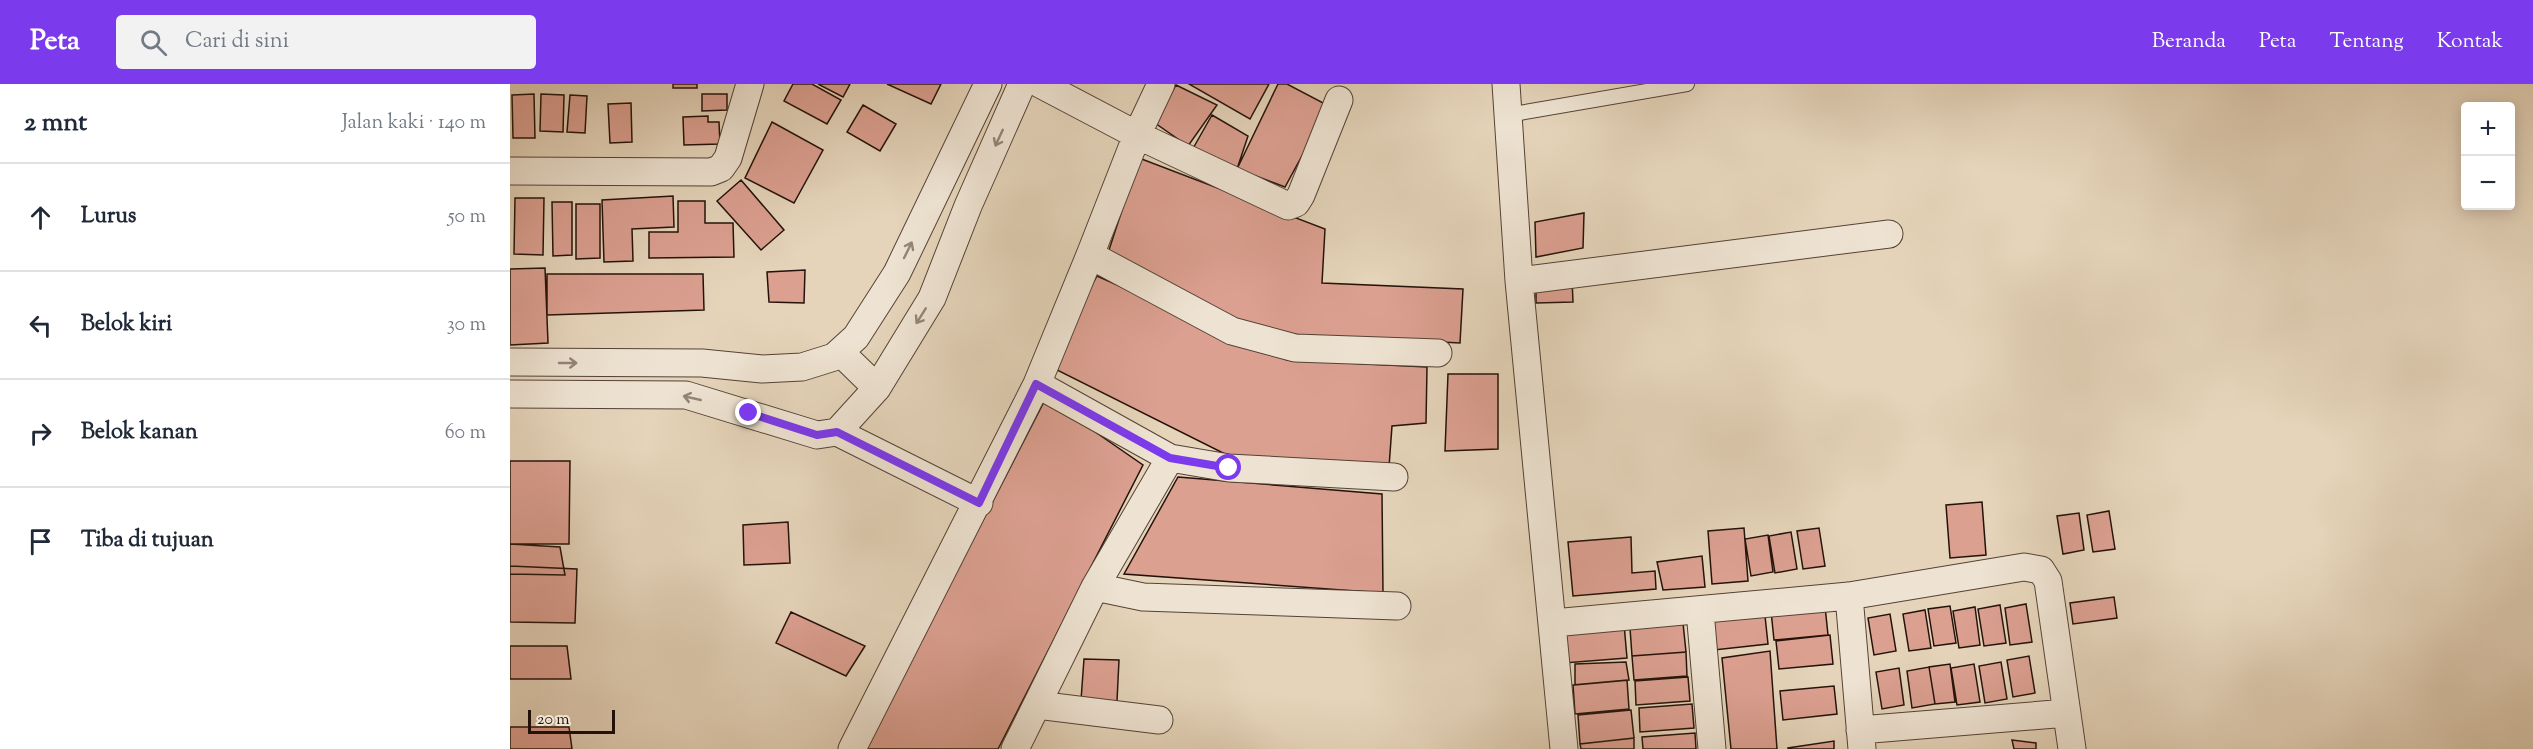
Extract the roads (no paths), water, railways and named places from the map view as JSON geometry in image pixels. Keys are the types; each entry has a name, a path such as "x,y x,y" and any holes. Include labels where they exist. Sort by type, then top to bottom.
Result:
{"street":[{"path":"510,171 711,172 722,168 728,158 750,84"},
{"path":"510,362 702,363 762,369 802,367 834,357 856,337 897,273 988,84"},
{"path":"837,432 877,388 932,298 968,206 1022,84"},
{"path":"1040,84 1137,135 1288,206 1296,203 1301,195 1339,100"},
{"path":"852,749 979,503 1036,384 1137,135 1161,84"},
{"path":"1506,84 1519,281 1564,749"},
{"path":"1519,281 1888,234"},
{"path":"1090,255 1232,331 1295,348 1438,353"},
{"path":"840,352 877,388"},
{"path":"749,413 762,369"},
{"path":"1036,384 1170,458 1229,468 1394,477"},
{"path":"510,394 686,395 817,435 837,432 979,503"},
{"path":"1015,749 1095,587 1170,458"},
{"path":"1553,623 1849,596 2024,567 2041,570 2048,581 2072,749"},
{"path":"1095,587 1143,597 1397,606"},
{"path":"1849,596 1861,739 2067,713"},
{"path":"1700,611 1712,749"},
{"path":"1037,705 1159,720"}],"lane":[{"path":"1508,115 1687,84"}]}
